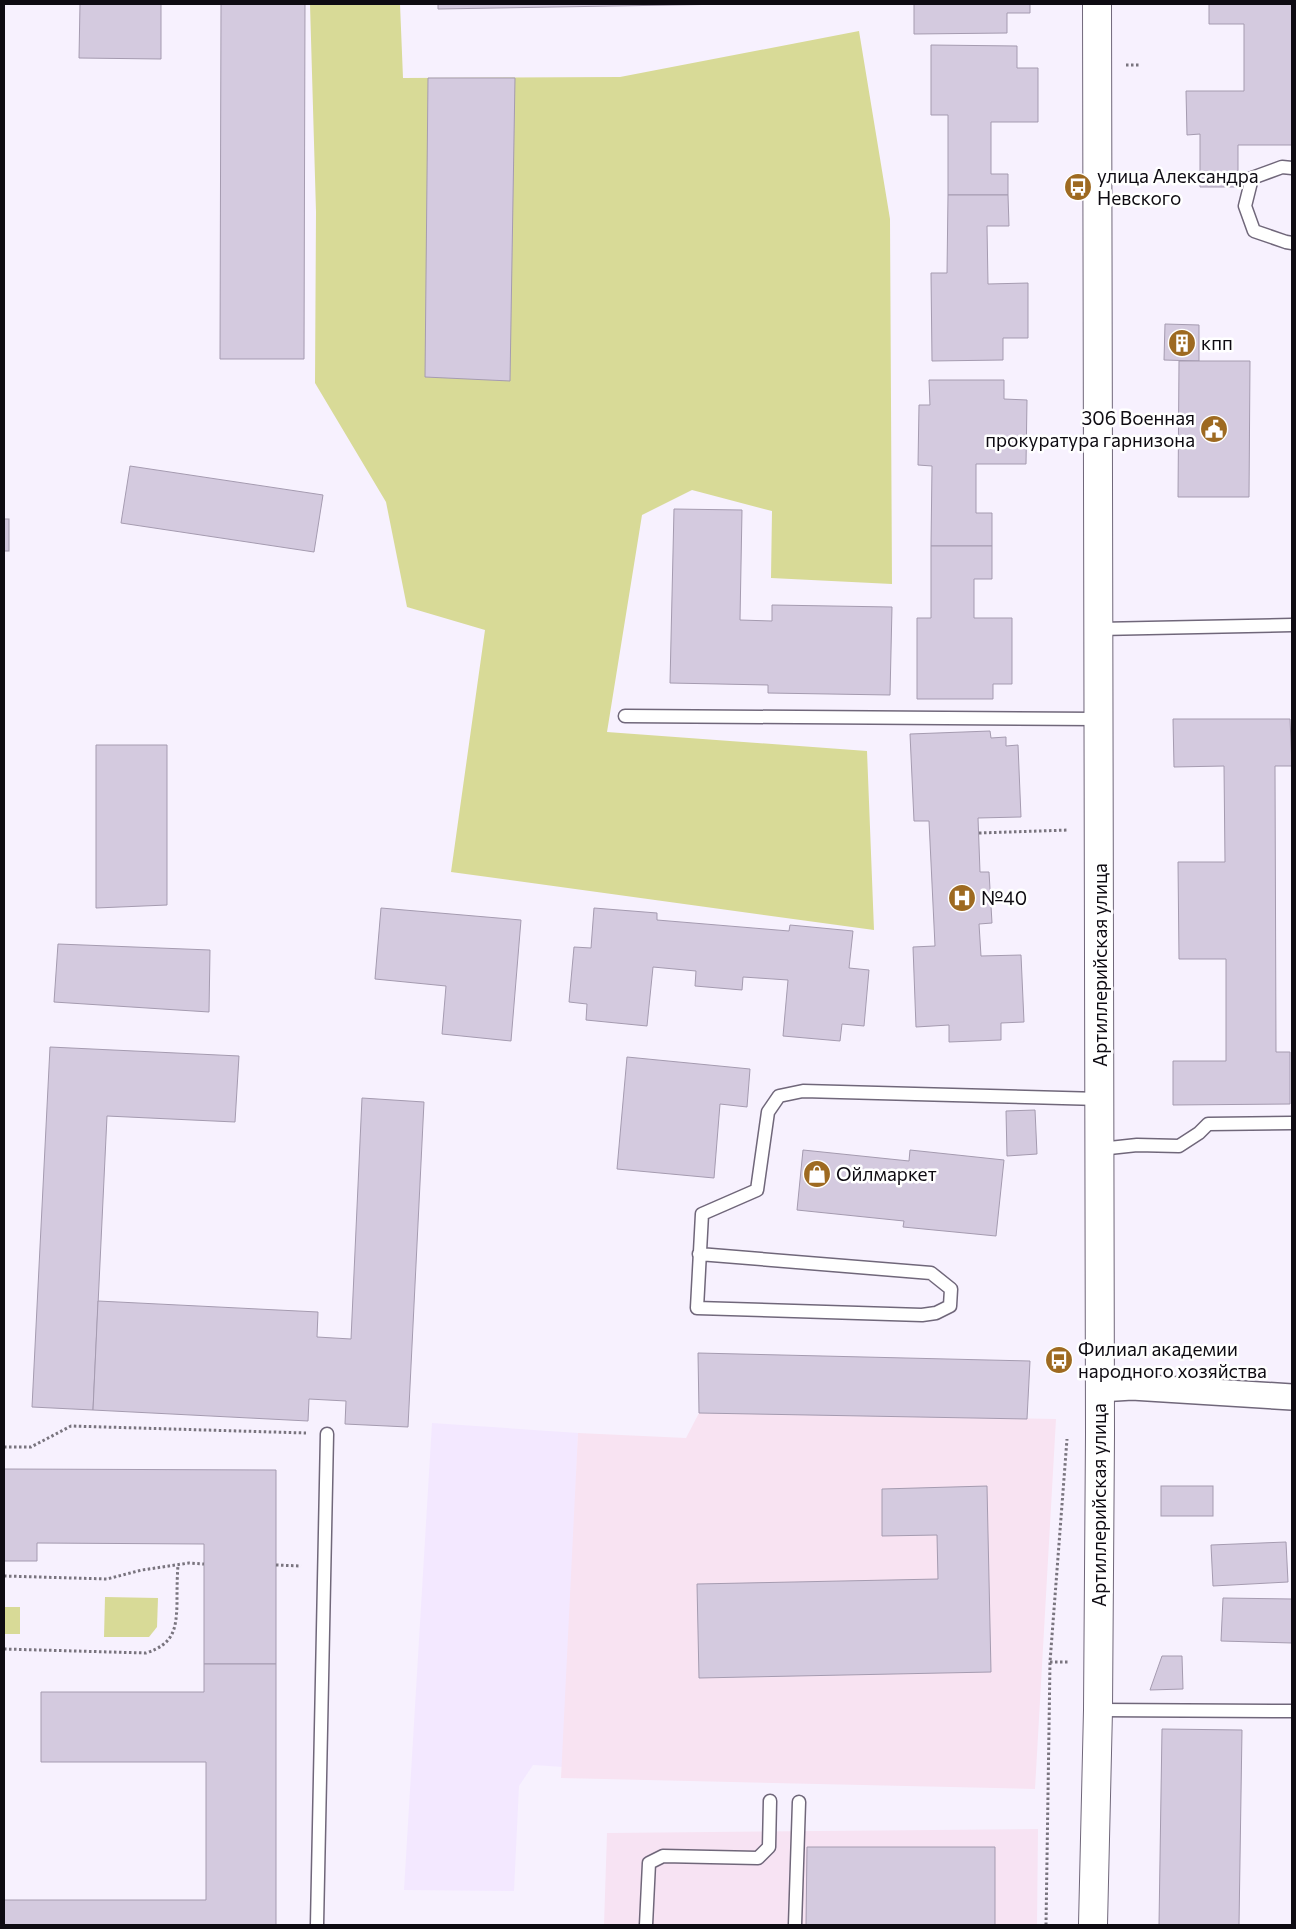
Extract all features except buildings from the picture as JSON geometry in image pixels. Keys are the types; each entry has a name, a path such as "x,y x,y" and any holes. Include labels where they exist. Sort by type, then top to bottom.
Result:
{"main road":[{"name":"Артиллерийская улица","path":"1093,1925 1098,1710 1100,1388 1097,4"}],"street":[{"path":"1100,1388 1132,1387 1292,1397"}],"lane":[{"path":"1292,168 1282,167 1252,178 1244,206 1254,231 1292,243"},
{"path":"1099,629 1292,625"},
{"path":"625,716 1099,718"},
{"path":"699,1254 931,1273 950,1289 950,1306 936,1313 922,1315 697,1308 699,1254 702,1214 758,1190 768,1112 779,1096 803,1090 1100,1100"},
{"path":"1100,1149 1137,1145 1179,1146 1199,1133 1208,1124 1292,1122"},
{"path":"317,1925 327,1434"},
{"path":"1098,1710 1292,1711"},
{"path":"646,1925 650,1863 663,1856 758,1858 769,1847 770,1801"},
{"path":"795,1925 799,1802"}],"path":[{"path":"979,833 1074,830"},
{"path":"4,1447 31,1446 71,1426 327,1434"},
{"path":"4,1576 107,1579 142,1570 178,1565 204,1564"},
{"path":"4,1649 146,1653 157,1649 164,1645 176,1627 178,1565"}],"shaded area":[{"path":"699,1413 1056,1419 1035,1789 561,1778 578,1433 686,1438"},
{"path":"432,1423 578,1433 564,1767 533,1765 519,1786 514,1891 404,1890"},
{"path":"1038,1829 1037,1925 604,1925 607,1833"}],"green space":[{"path":"310,4 400,4 403,78 620,77 859,31 890,219 892,584 771,578 772,511 692,490 642,515 607,732 867,751 874,930 451,872 485,630 407,607 386,502 315,383 316,212"},
{"path":"105,1597 158,1598 157,1627 149,1637 104,1637"},
{"path":"4,1607 20,1607 20,1634 4,1634"}],"place":[{"name":"улица Александра Невского","path":"1078,187"},
{"name":"кпп","path":"1182,343"},
{"name":"306 Военная прокуратура гарнизона","path":"1214,429"},
{"name":"№40","path":"962,898"},
{"name":"Ойлмаркет","path":"817,1174"},
{"name":"Филиал академии народного хозяйства","path":"1059,1360"}]}
